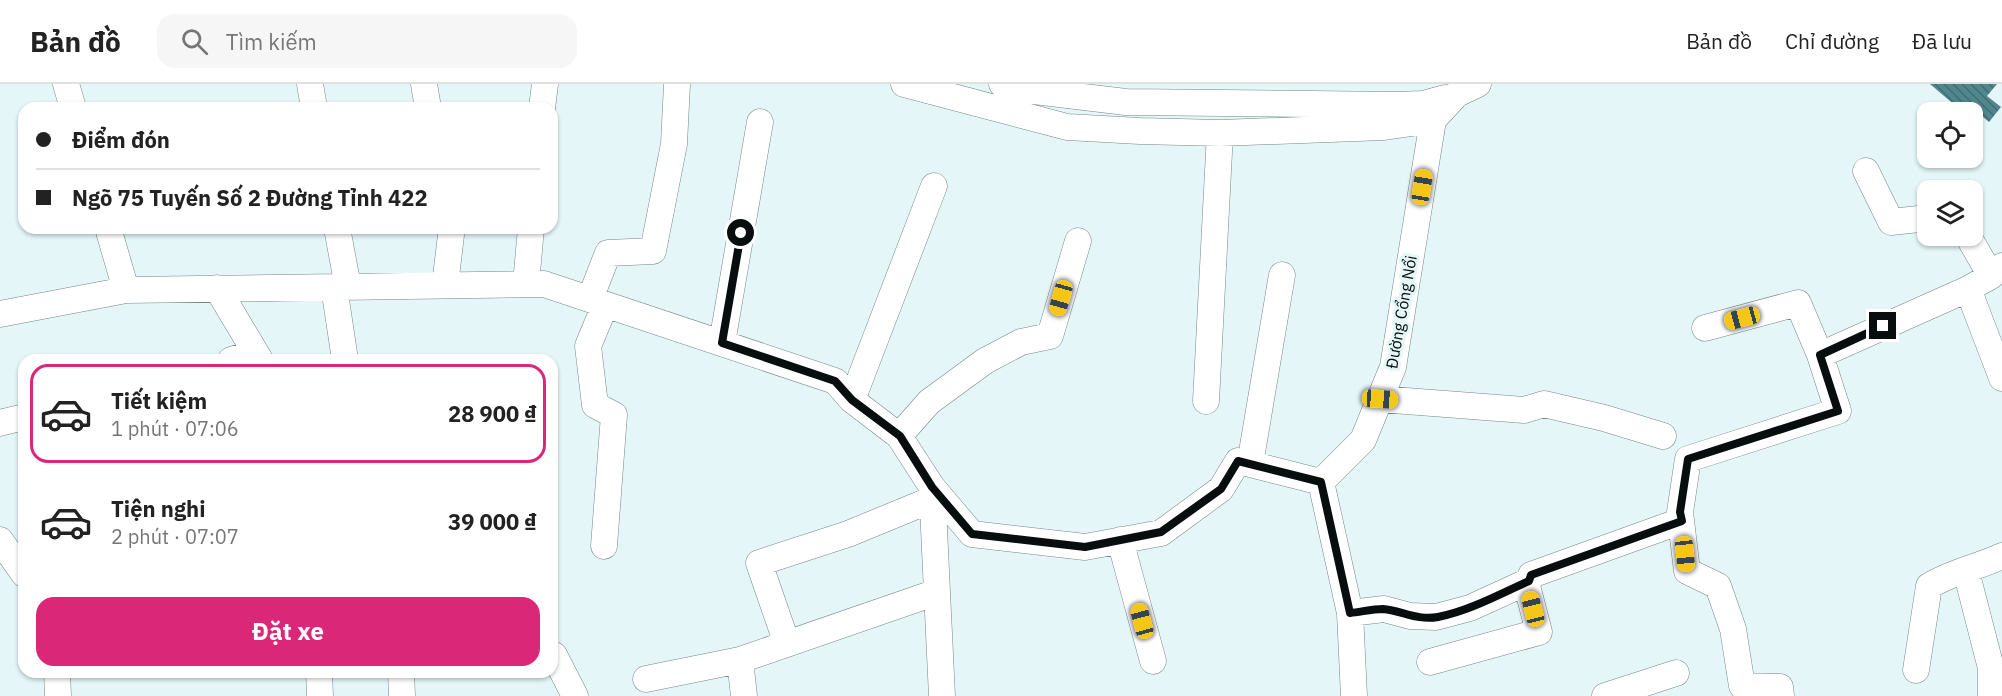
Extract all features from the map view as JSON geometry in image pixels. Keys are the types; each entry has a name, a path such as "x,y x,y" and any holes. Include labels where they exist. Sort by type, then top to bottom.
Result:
{"street":[{"path":"66,84 71,102"},
{"path":"310,84 313,102"},
{"path":"424,84 427,102"},
{"path":"543,102 545,84"},
{"path":"604,546 614,415 595,405 588,346 608,253 653,251 674,144 677,84"},
{"path":"904,84 1067,127 1220,133 1262,132 1324,105 1384,127 1433,120 1468,89"},
{"path":"1002,84 1017,89 1126,102 1239,94 1324,105 1423,104 1468,89"},
{"name":"Đường Cổng Nổi","path":"1321,482 1363,440 1394,366 1433,120"},
{"path":"722,343 760,122"},
{"path":"1206,401 1220,133"},
{"path":"1866,171 1891,222 1917,219"},
{"path":"852,400 934,186"},
{"path":"110,234 126,290"},
{"path":"337,234 344,353"},
{"path":"445,285 451,234"},
{"path":"526,284 530,234"},
{"path":"900,436 929,402 985,361 1021,342 1050,336 1078,241"},
{"path":"1820,355 1968,289 1997,271 1976,246"},
{"path":"1250,464 1282,276"},
{"path":"0,314 126,290 544,284 835,381 852,400 900,436 932,493 972,534 1085,547 1161,532 1221,489 1238,461 1321,482 1350,613 1354,696"},
{"path":"217,288 257,354"},
{"path":"1968,289 2002,378"},
{"path":"1705,328 1797,303 1820,355 1838,411 1688,459 1680,512 1687,571 1718,585 1733,629 1742,686 1780,687 1781,696"},
{"path":"1380,399 1524,410 1544,404 1604,418 1663,436"},
{"path":"0,423 18,418"},
{"path":"932,493 942,696"},
{"path":"787,644 759,563 848,534 932,493"},
{"path":"1430,662 1539,632 1527,586 1531,575 1682,521"},
{"path":"0,540 18,566"},
{"path":"1120,540 1154,661"},
{"path":"1916,670 1929,586 1943,578 2002,556"},
{"path":"1965,571 1996,668 1991,696"},
{"path":"1350,613 1384,609 1410,616 1436,617 1470,608 1529,581"},
{"path":"646,679 740,660 937,592"},
{"path":"740,660 744,696"},
{"path":"558,663 575,696"},
{"path":"1605,696 1676,673"},
{"path":"57,678 58,696"},
{"path":"319,678 320,696"},
{"path":"401,678 402,696"}],"building":[{"path":"1930,84 1997,84 1987,96 2001,107 1989,122 1983,117 1983,102 1951,102"}],"route":[{"path":"741,233 722,343 835,381 852,400 900,436 932,487 972,534 1085,547 1161,532 1221,489 1238,461 1321,482 1350,613 1384,609 1410,616 1436,617 1470,608 1529,581 1531,575 1682,521 1680,512 1688,459 1838,411 1820,355 1883,326"}]}
